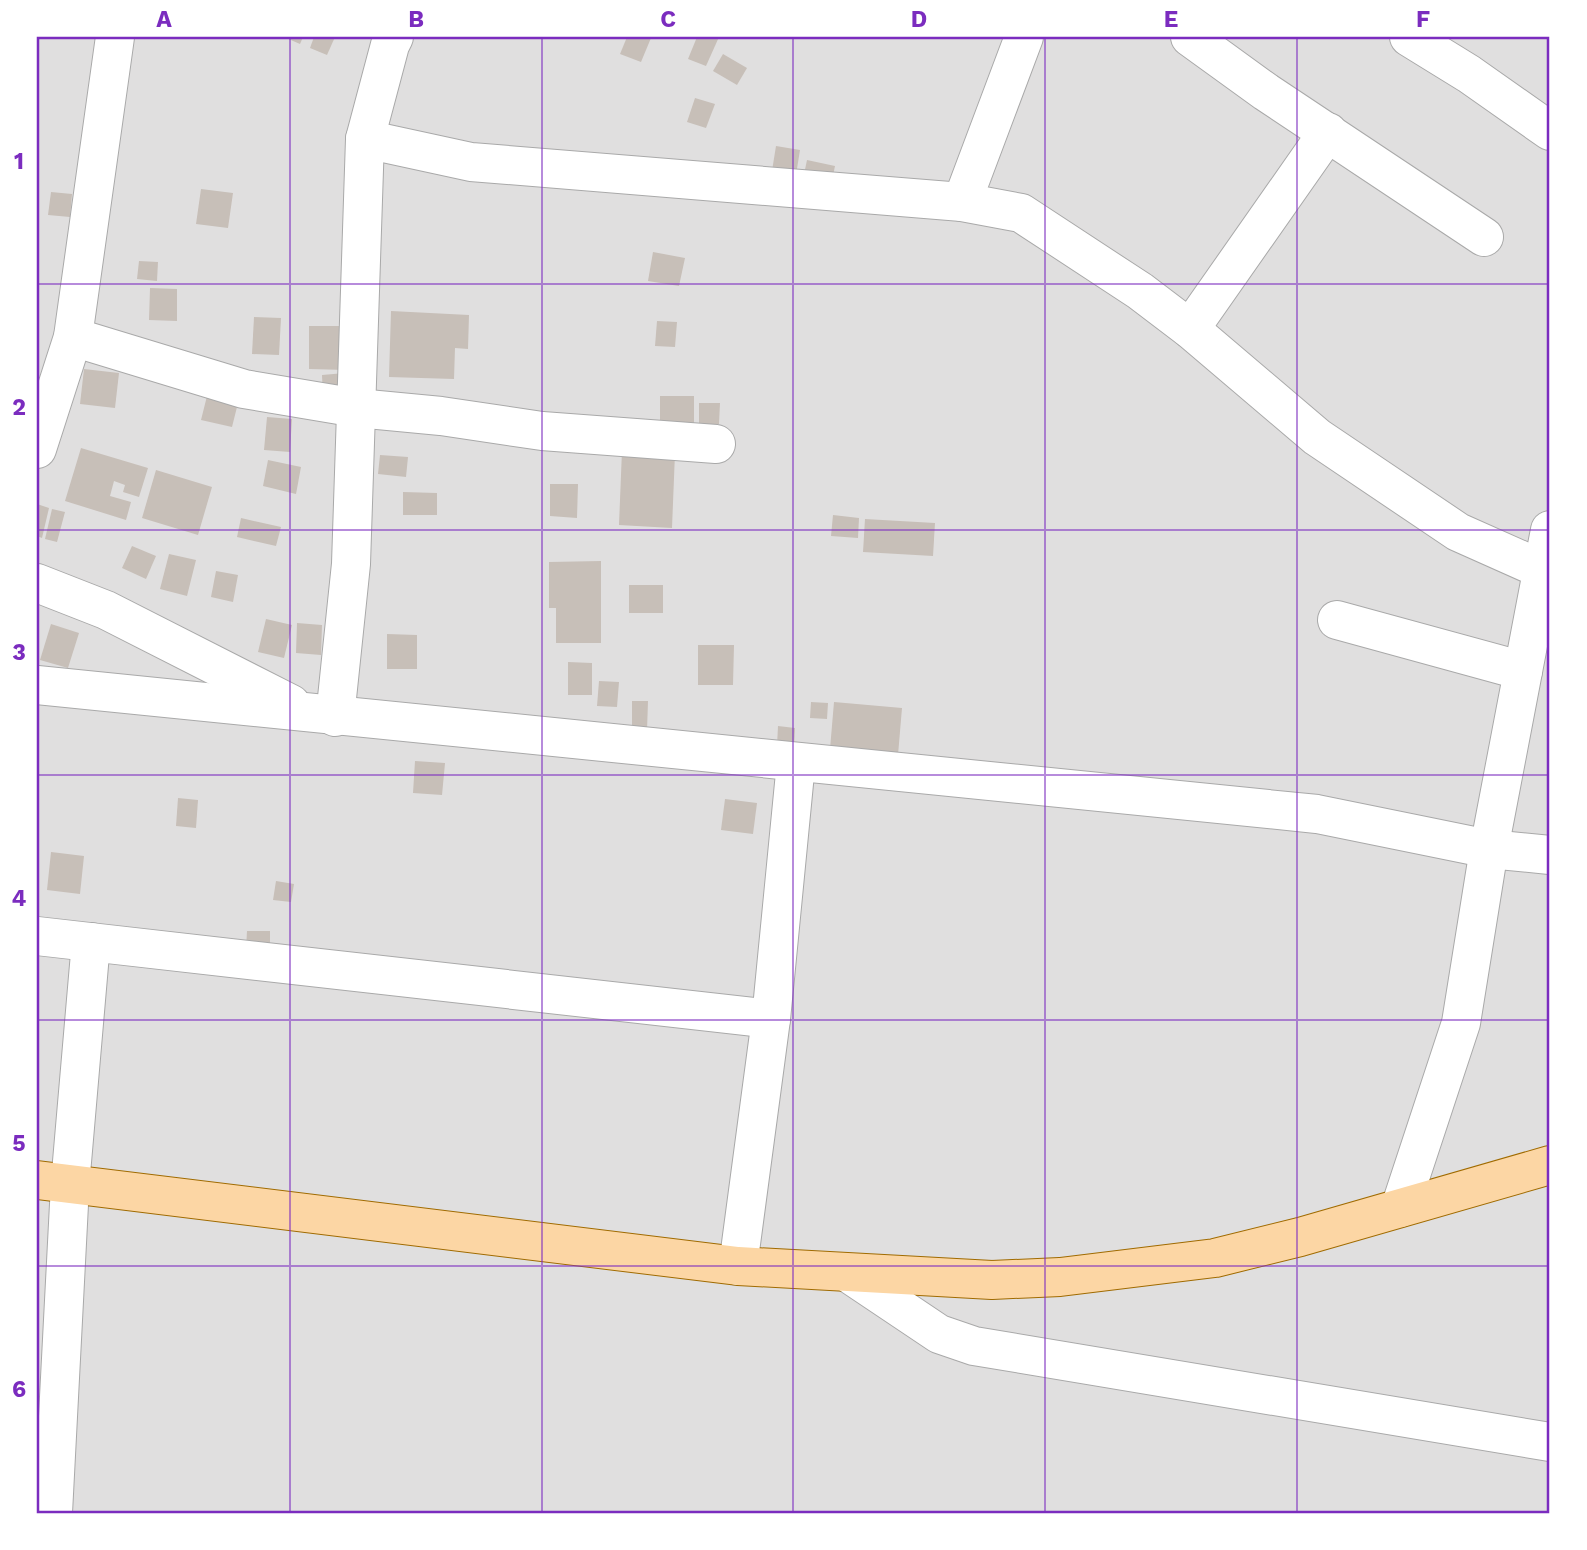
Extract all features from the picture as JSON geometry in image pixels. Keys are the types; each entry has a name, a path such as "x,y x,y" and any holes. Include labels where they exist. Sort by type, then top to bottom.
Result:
{"main road":[{"path":"53,1182 738,1266 992,1280 1060,1277 1215,1258 1300,1237 1550,1165"}],"street":[{"path":"37,449 73,337 115,37"},
{"path":"323,715 351,564 365,139 394,37"},
{"path":"962,202 1024,37"},
{"path":"1190,37 1484,237"},
{"path":"1409,37 1469,74 1550,131"},
{"path":"1190,329 1328,132"},
{"path":"365,139 471,162 962,202 1021,213 1140,291 1190,329 1317,437 1458,532 1547,571"},
{"path":"73,337 244,388 357,408 441,416 542,431 716,444"},
{"path":"1400,1208 1461,1023 1489,849 1523,671 1547,571 1550,530"},
{"path":"37,583 106,610 323,715"},
{"path":"1337,620 1523,671"},
{"path":"37,685 796,764 1317,814 1489,849 1550,856"},
{"path":"738,1266 771,1019 796,764"},
{"path":"37,936 771,1019"},
{"path":"53,1513 53,1182 92,942"},
{"path":"848,1273 939,1334 974,1346 1550,1442"}],"shaded area":[{"path":"37,37 1550,37 1550,1513 37,1513"}],"building":[{"path":"284,37 303,37 300,44"},
{"path":"314,37 335,37 327,55 310,48"},
{"path":"627,37 651,38 641,62 620,54"},
{"path":"697,37 719,37 706,66 688,59"},
{"path":"723,54 747,68 737,85 713,71"},
{"path":"695,98 715,104 706,128 687,122"},
{"path":"776,146 800,150 795,181 771,177"},
{"path":"807,160 835,166 830,190 802,184"},
{"path":"201,189 233,193 228,228 196,224"},
{"path":"51,192 72,194 70,217 48,215"},
{"path":"653,252 685,258 679,286 648,281"},
{"path":"139,261 158,262 157,281 137,279"},
{"path":"150,288 177,289 177,321 149,320"},
{"path":"391,311 469,315 468,349 455,348 454,379 389,377"},
{"path":"254,317 281,318 279,355 252,354"},
{"path":"657,321 677,322 675,347 655,346"},
{"path":"309,326 347,326 347,370 309,369"},
{"path":"84,369 119,373 115,408 80,404"},
{"path":"345,373 346,396 323,397 322,375"},
{"path":"207,396 238,403 232,427 201,420"},
{"path":"660,396 694,396 694,423 660,423"},
{"path":"699,403 720,403 719,424 699,424"},
{"path":"267,417 292,419 290,452 264,450"},
{"path":"81,448 148,468 139,497 123,492 125,485 114,481 110,496 131,502 126,520 65,501"},
{"path":"622,450 675,453 672,528 619,525"},
{"path":"380,455 408,457 406,477 378,474"},
{"path":"268,460 301,467 296,494 263,486"},
{"path":"156,470 212,487 198,535 142,518"},
{"path":"550,484 578,484 577,518 550,516"},
{"path":"403,492 437,493 437,515 403,515"},
{"path":"37,504 49,508 42,538 37,536"},
{"path":"52,509 65,512 57,542 45,539"},
{"path":"833,515 859,518 858,538 831,536"},
{"path":"241,518 281,527 276,546 237,537"},
{"path":"865,519 935,523 933,556 863,552"},
{"path":"132,546 156,556 146,579 122,568"},
{"path":"169,554 196,560 187,596 160,589"},
{"path":"601,561 601,643 556,643 556,608 549,608 549,562"},
{"path":"216,571 238,575 233,602 211,597"},
{"path":"629,585 663,585 663,613 629,613"},
{"path":"266,619 292,625 284,658 258,652"},
{"path":"297,623 322,625 321,655 296,653"},
{"path":"51,624 79,633 68,668 40,660"},
{"path":"387,634 417,635 417,669 387,669"},
{"path":"698,645 734,645 733,685 698,685"},
{"path":"568,662 592,663 592,695 568,695"},
{"path":"599,681 619,682 617,707 597,706"},
{"path":"632,701 648,701 647,731 632,730"},
{"path":"811,702 828,703 827,719 810,718"},
{"path":"834,702 902,708 898,755 830,749"},
{"path":"778,726 795,728 794,748 777,746"},
{"path":"415,761 445,763 442,795 413,793"},
{"path":"178,798 198,800 196,828 176,826"},
{"path":"725,799 757,803 753,834 721,830"},
{"path":"51,852 84,856 80,894 47,890"},
{"path":"276,881 294,884 291,902 273,900"},
{"path":"247,931 270,931 270,949 246,949"}]}
